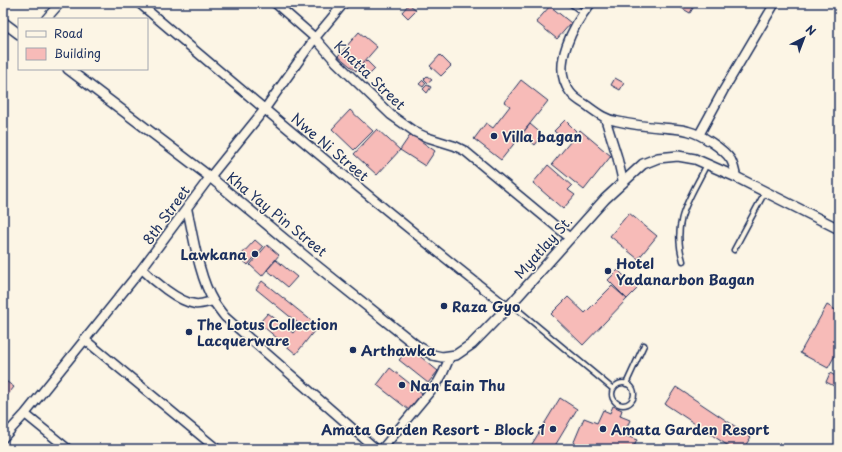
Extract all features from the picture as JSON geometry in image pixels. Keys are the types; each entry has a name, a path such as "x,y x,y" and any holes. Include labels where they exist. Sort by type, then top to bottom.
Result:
{"street":[{"path":"47,18 60,3"},
{"name":"Nwe Ni Street","path":"139,3 264,110 382,207 509,305"},
{"name":"Khatta Street","path":"275,3 315,38 336,62 391,115 415,132 450,144 464,151 570,238"},
{"name":"8th Street","path":"3,438 25,414 142,269 210,177 264,110 315,38 344,3"},
{"path":"591,3 583,13 574,29 563,58 562,67 564,78 570,92 574,97 605,118 642,126 689,131 699,135 717,147 730,159 736,177"},
{"path":"699,135 774,3"},
{"path":"3,22 18,33"},
{"name":"Kha Yay Pin Street","path":"69,70 210,177 312,262 417,346 433,355 442,358 450,357"},
{"path":"605,118 617,156 623,182"},
{"name":"Myatlay St.","path":"450,357 456,355 472,344 623,182 635,170 650,161 668,156 695,159 736,177 839,230"},
{"path":"187,208 196,252 206,285 213,301 225,317 376,449"},
{"path":"142,269 156,283 189,303 196,305 213,301"},
{"path":"84,339 217,449"},
{"path":"382,449 438,382 450,357"},
{"path":"25,414 68,449"}],"lane":[{"path":"570,3 575,5 583,13"},
{"path":"684,260 679,247 680,220 686,205 708,164"},
{"path":"734,250 765,192"},
{"path":"509,305 613,389"},
{"path":"626,384 644,345"},
{"path":"619,384 626,384 630,386 634,392 633,400 627,405 623,406 616,403 612,397 613,389 619,384"}],"building":[{"path":"680,3 696,3 690,13 678,6"},
{"path":"409,4 416,10 408,18 402,12"},
{"path":"550,6 571,23 557,39 536,22"},
{"path":"359,32 377,47 356,71 338,56"},
{"path":"440,55 451,66 441,76 430,66"},
{"path":"366,60 375,69 366,78 357,69"},
{"path":"427,76 432,80 428,83 424,79"},
{"path":"615,78 624,83 620,90 611,85"},
{"path":"423,80 426,83 423,87 419,84"},
{"path":"521,80 548,101 501,160 474,139 486,123 493,128 510,106 504,102"},
{"path":"427,85 431,87 427,93 423,89"},
{"path":"350,110 373,131 354,150 332,129"},
{"path":"565,120 576,131 565,141 554,131"},
{"path":"530,124 543,135 535,145 522,134"},
{"path":"377,129 400,150 377,175 354,154"},
{"path":"580,130 611,156 584,190 552,164"},
{"path":"411,134 435,151 425,166 400,150"},
{"path":"548,165 572,186 568,190 575,195 563,209 533,183"},
{"path":"629,213 657,236 638,259 610,236"},
{"path":"255,240 263,247 248,265 239,257"},
{"path":"267,245 279,255 262,276 250,265"},
{"path":"276,260 297,277 288,287 267,270"},
{"path":"618,270 637,289 627,299 608,280"},
{"path":"262,281 318,326 296,354 259,323 268,313 293,333 299,324 256,289"},
{"path":"612,286 627,299 583,345 551,314 568,297 585,313"},
{"path":"827,305 839,312 839,348 828,368 800,353"},
{"path":"410,348 438,371 428,383 399,360"},
{"path":"390,368 422,393 409,410 377,385"},
{"path":"830,373 839,378 836,387 826,382"},
{"path":"3,379 14,387 3,401"},
{"path":"676,387 751,437 743,449 733,449 665,404"},
{"name":"Amata Garden Resort - Block 1","path":"560,398 577,409 553,449 529,449"},
{"name":"Amata Garden Resort","path":"613,406 622,410 620,416 630,420 624,435 637,440 633,449 571,449 584,418 597,423 603,410 610,413"}],"place":[{"name":"Villa bagan","path":"494,136"},
{"name":"Lawkana","path":"255,254"},
{"name":"Hotel Yadanarbon Bagan","path":"608,271"},
{"name":"Raza Gyo","path":"444,306"},
{"name":"The Lotus Collection Lacquerware","path":"189,332"},
{"name":"Arthawka","path":"353,350"},
{"name":"Nan Eain Thu","path":"402,385"},
{"name":"Amata Garden Resort - Block 1","path":"553,429"},
{"name":"Amata Garden Resort","path":"603,429"}]}
